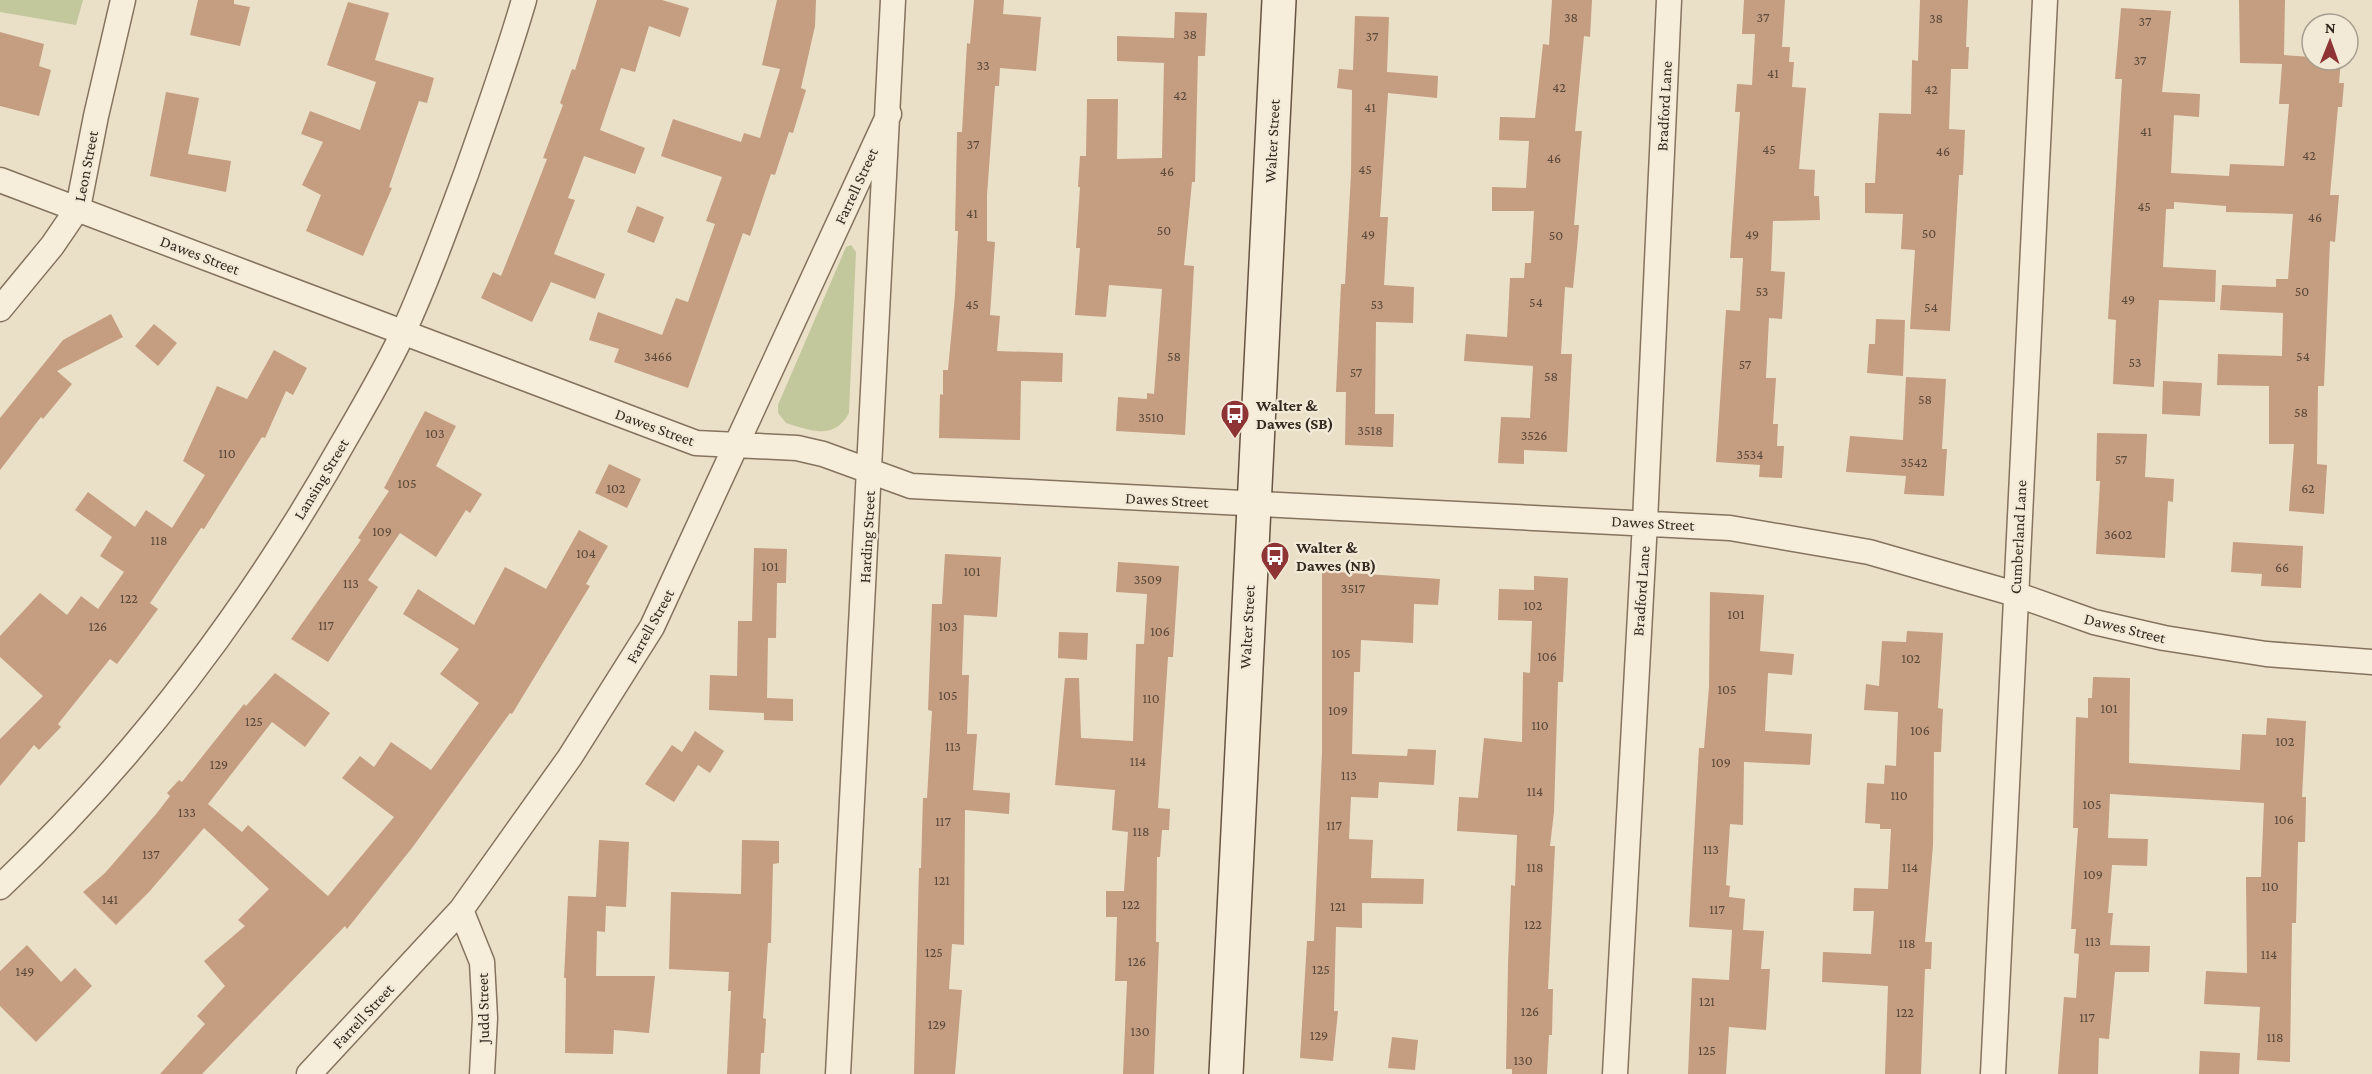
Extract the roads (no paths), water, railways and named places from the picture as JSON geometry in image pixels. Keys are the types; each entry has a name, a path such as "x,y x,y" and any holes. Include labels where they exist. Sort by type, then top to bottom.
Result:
{"street":[{"name":"Leon Street","path":"0,309 51,246 78,208 96,116 123,0"},
{"name":"Lansing Street","path":"0,887 92,793 146,730 242,605 318,487 403,333 448,222 487,114 524,0"},
{"name":"Harding Street","path":"838,1074 889,114 893,0"},
{"name":"Walter Street","path":"1226,1074 1279,0"},
{"name":"Bradford Lane","path":"1615,1074 1645,522 1669,0"},
{"name":"Cumberland Lane","path":"1993,1074 2045,0"},
{"name":"Farrell Street","path":"309,1074 461,910 570,757 652,627 889,114"},
{"name":"Dawes Street","path":"0,180 696,443 797,448 911,486 1730,528 1869,552 2015,594 2094,622 2163,638 2266,654 2372,662"},
{"name":"Judd Street","path":"461,910 482,963 485,1018 482,1074"}],"place":[{"name":"Walter & Dawes (SB)","path":"1235,440"},
{"name":"Walter & Dawes (NB)","path":"1275,582"}]}
